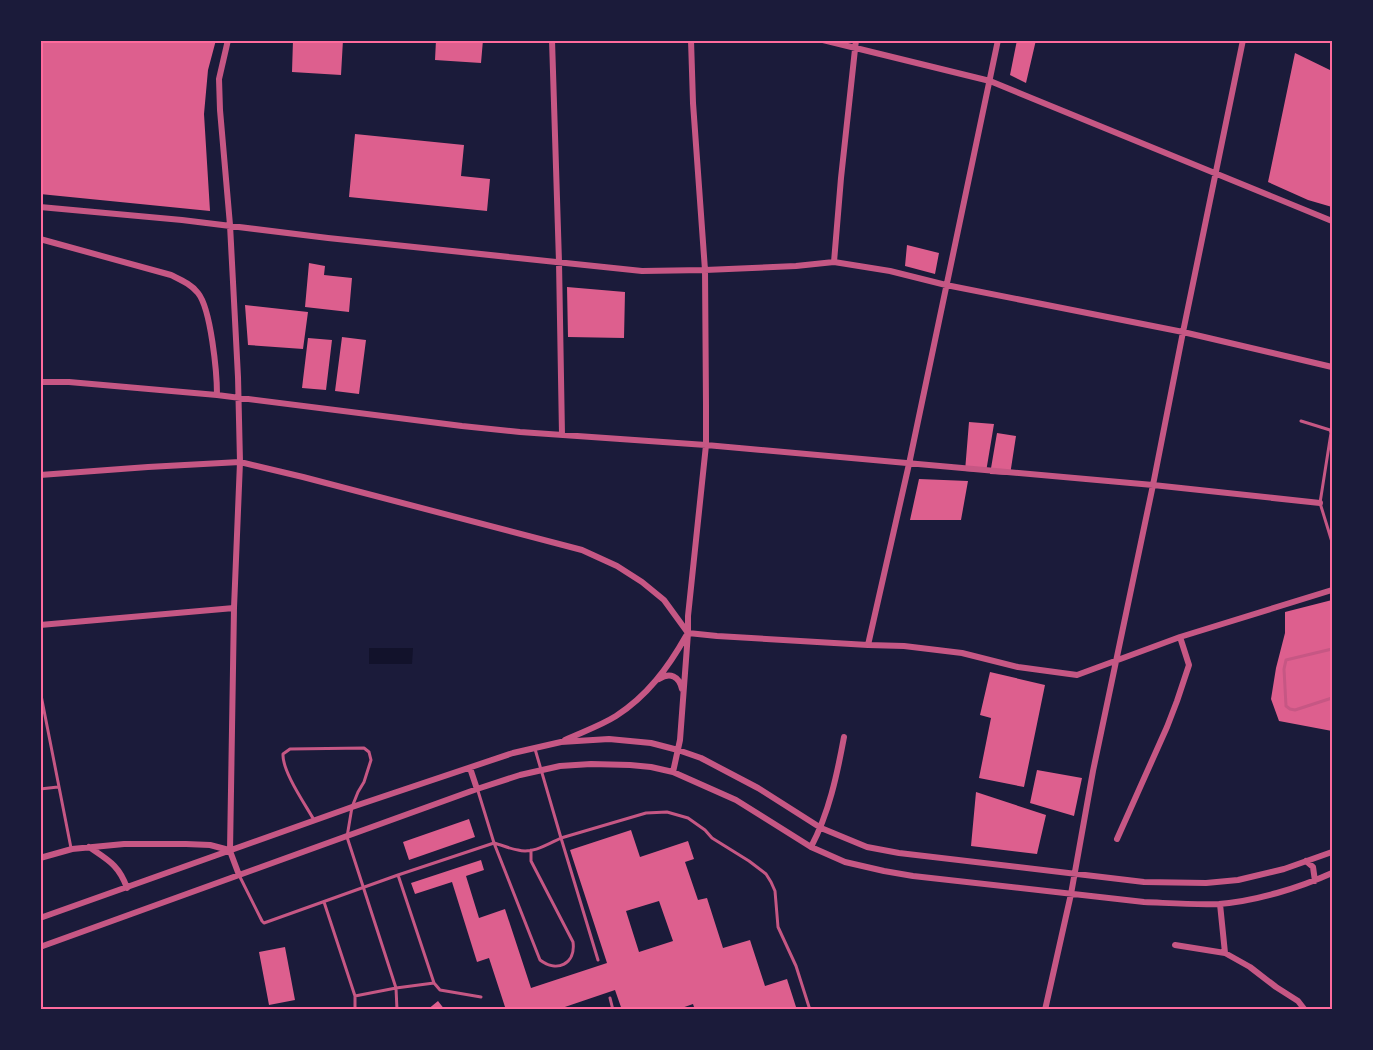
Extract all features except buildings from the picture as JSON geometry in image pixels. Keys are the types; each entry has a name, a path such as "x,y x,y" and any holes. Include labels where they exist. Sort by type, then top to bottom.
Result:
{"street":[{"path":"228,40 219,79 230,225 240,462 234,608 230,851 239,875"},
{"path":"552,40 562,435"},
{"path":"673,772 678,750 688,616 706,446 705,270 693,103 691,40"},
{"path":"823,40 855,44 990,81 1332,221"},
{"path":"868,645 909,464 998,40"},
{"path":"1045,1010 1071,894 1243,40"},
{"path":"834,262 855,44"},
{"path":"40,207 230,225 328,238 642,271 796,266 834,262 890,271 946,285 1183,332 1332,367"},
{"path":"40,239 171,275 188,284 199,294 205,307 216,371 217,395"},
{"path":"40,382 69,382 217,395 450,424 562,435 1153,485 1320,503"},
{"path":"40,475 240,462 582,550 617,566 642,582 664,600 688,633 904,646 962,653 1018,667 1077,675 1180,637 1332,590"},
{"path":"40,625 234,608"},
{"path":"561,742 615,717 640,697 656,681 674,657 688,633"},
{"path":"1117,839 1167,727 1189,665 1180,637"},
{"path":"656,681 666,675 674,676 681,683 683,696"},
{"path":"811,847 821,828 838,769 844,737"},
{"path":"40,918 352,807 513,753 561,742 609,739 651,743 701,758 759,788 821,828 867,847 899,853 1144,882 1206,882 1238,880 1284,869 1332,852"},
{"path":"40,947 477,789 541,770 591,764 651,767 673,772 736,800 811,847 845,862 884,872 1144,902 1220,903 1286,890 1332,873"},
{"path":"470,768 477,789"},
{"path":"40,858 72,849 124,844 210,845 230,851"},
{"path":"88,847 113,863 123,875 127,888"},
{"path":"1306,861 1313,867 1315,880"},
{"path":"1220,903 1225,954"},
{"path":"1175,945 1225,954 1250,967 1298,1001 1305,1010"}],"lane":[{"path":"1301,421 1330,430 1331,433 1320,503 1332,542"},
{"path":"1332,649 1286,660 1284,669 1286,706 1290,709 1295,711 1332,698"},
{"path":"40,690 72,849"},
{"path":"315,821 283,762 284,754 290,749 364,748 369,752 371,760 352,807 346,837 396,988 397,1010"},
{"path":"534,748 598,960"},
{"path":"40,789 58,787"},
{"path":"477,789 494,843 540,960 549,965 560,966 572,957 573,942 531,861 531,850"},
{"path":"239,875 264,923 494,843 520,851 531,850 561,838 646,813 678,814 697,823 712,838 766,874 775,891 778,927 796,966 810,1010"},
{"path":"398,875 434,983 440,990 481,997"},
{"path":"324,902 355,996 355,1010"},
{"path":"355,996 434,983"},
{"path":"610,998 613,1010"}],"shaded area":[{"path":"369,648 413,648 412,664 369,664"}]}
